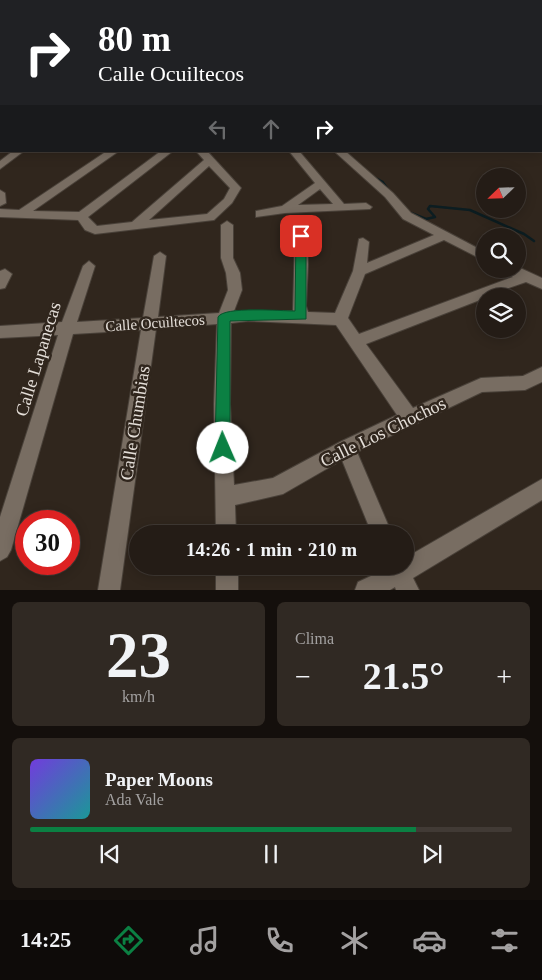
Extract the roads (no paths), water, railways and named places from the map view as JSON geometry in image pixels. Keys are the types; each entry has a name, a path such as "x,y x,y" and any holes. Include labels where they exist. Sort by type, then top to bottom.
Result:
{"street":[{"path":"0,166 18,152"},
{"path":"19,215 113,152"},
{"path":"1,203 19,215 81,216 167,152"},
{"path":"81,216 89,227 95,230 212,216 228,201 236,188 202,152"},
{"path":"295,152 340,206"},
{"path":"340,152 389,195 407,216 476,252"},
{"path":"136,225 210,160"},
{"path":"285,209 321,183"},
{"path":"260,214 285,209 340,206 366,207"},
{"path":"226,525 222,404 224,317 235,290 233,273 227,258 227,225"},
{"path":"301,236 302,264 299,306 302,316"},
{"path":"360,271 443,236"},
{"path":"363,242 360,271 340,319 410,419"},
{"name":"Calle Chumbias","path":"109,590 160,256"},
{"name":"Calle Lapanecas","path":"0,550 67,329 89,266"},
{"path":"526,277 542,284"},
{"path":"355,342 523,278"},
{"name":"Calle Ocuiltecos","path":"0,332 151,324 248,315 340,319"},
{"name":"Calle Los Chochos","path":"225,498 276,487 346,448 481,385 525,383 542,374"},
{"path":"346,448 378,525"},
{"path":"366,590 401,577 542,489"},
{"path":"227,575 227,590"}],"waterway":[{"path":"372,176 383,182 388,189"},
{"path":"411,213 426,219 435,217 428,209 430,206 470,210 524,234 534,241"}]}
